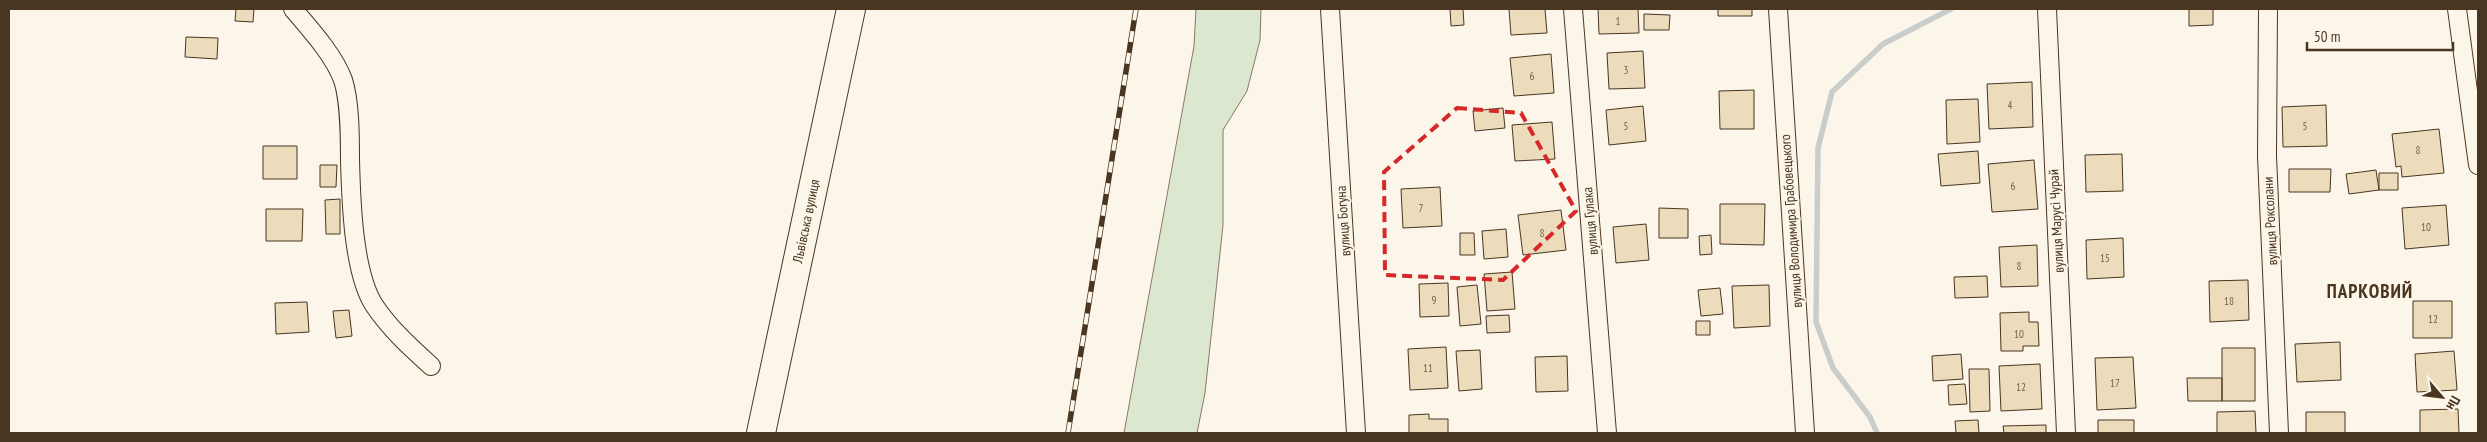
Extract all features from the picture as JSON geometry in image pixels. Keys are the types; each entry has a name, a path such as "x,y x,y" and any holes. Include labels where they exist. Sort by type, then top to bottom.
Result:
{"main road":[{"name":"Львівська вулиця","path":"761,433 851,9"}],"street":[{"path":"293,9 323,45 343,80 350,129 351,200 358,263 373,303 397,336 431,366"},
{"name":"вулиця Богуна","path":"1330,9 1356,433"},
{"name":"вулиця Гулака","path":"1573,9 1607,433"},
{"name":"вулиця Володимира Грабовецького","path":"1778,9 1805,433"},
{"name":"вулиця Марусі Чурай","path":"2047,9 2066,433"},
{"name":"вулиця Роксолани","path":"2268,9 2267,156 2280,433"},
{"path":"2457,9 2478,165"}],"highlighted area":[{"path":"1457,108 1521,113 1576,211 1503,280 1385,275 1384,172"}],"green space":[{"path":"1196,9 1261,9 1260,40 1247,91 1223,130 1223,225 1205,393 1197,433 1124,433 1194,46"}],"building":[{"path":"236,9 254,9 253,22 235,21"},
{"path":"1450,9 1463,9 1464,25 1451,26"},
{"path":"1509,9 1545,9 1547,33 1511,35"},
{"path":"1598,9 1638,9 1639,33 1599,34"},
{"path":"1718,9 1752,9 1752,16 1718,16"},
{"path":"2189,9 2213,9 2213,25 2189,26"},
{"path":"1644,14 1670,15 1669,30 1644,30"},
{"path":"186,37 218,38 217,59 185,57"},
{"path":"1643,51 1645,88 1609,89 1607,53"},
{"path":"1551,54 1554,93 1514,96 1510,58"},
{"path":"2032,82 2033,127 1989,129 1987,84"},
{"path":"1754,90 1754,129 1720,129 1719,91"},
{"path":"1978,99 1980,142 1947,144 1946,100"},
{"path":"2326,105 2327,146 2283,147 2282,107"},
{"path":"1643,106 1646,141 1609,145 1606,110"},
{"path":"1503,108 1505,128 1475,131 1473,111"},
{"path":"1552,122 1555,159 1515,161 1512,125"},
{"path":"2439,129 2444,173 2402,177 2401,166 2396,167 2392,134"},
{"path":"263,146 297,146 297,179 263,179"},
{"path":"1978,151 1980,183 1941,186 1938,154"},
{"path":"2122,154 2123,191 2086,192 2085,155"},
{"path":"2034,160 2038,209 1992,212 1988,164"},
{"path":"320,165 337,165 336,187 320,187"},
{"path":"2289,169 2331,169 2330,192 2289,192"},
{"path":"2376,170 2379,190 2349,194 2346,174"},
{"path":"2379,173 2398,173 2398,190 2379,190"},
{"path":"1440,187 1442,226 1403,228 1401,189"},
{"path":"340,199 340,234 326,234 325,200"},
{"path":"1720,204 1765,204 1764,245 1720,244"},
{"path":"2446,205 2449,245 2405,249 2402,208"},
{"path":"1659,208 1688,209 1688,238 1659,238"},
{"path":"266,209 303,209 302,241 266,241"},
{"path":"1561,210 1566,250 1523,255 1518,215"},
{"path":"1646,224 1649,260 1616,263 1613,227"},
{"path":"1506,229 1508,257 1484,259 1482,231"},
{"path":"1460,233 1474,233 1475,255 1460,255"},
{"path":"1711,235 1712,254 1700,255 1699,236"},
{"path":"2123,238 2124,277 2087,279 2086,240"},
{"path":"2037,245 2038,286 2001,287 1999,247"},
{"path":"1512,272 1515,309 1487,311 1484,274"},
{"path":"1987,276 1988,297 1955,298 1954,277"},
{"path":"2248,280 2249,320 2210,322 2209,281"},
{"path":"1448,283 1449,316 1420,317 1419,284"},
{"path":"1477,285 1481,324 1460,326 1457,287"},
{"path":"1769,285 1770,326 1734,328 1732,286"},
{"path":"1720,288 1723,314 1701,316 1698,290"},
{"path":"2413,301 2452,301 2452,338 2413,338"},
{"path":"307,302 309,332 276,334 275,303"},
{"path":"349,310 352,336 336,338 333,311"},
{"path":"2029,312 2029,322 2038,322 2039,346 2023,346 2023,351 2001,351 2000,313"},
{"path":"1509,315 1510,332 1487,333 1486,316"},
{"path":"1696,321 1710,321 1710,335 1696,335"},
{"path":"2340,342 2341,380 2297,382 2295,344"},
{"path":"1446,347 1448,388 1410,390 1408,349"},
{"path":"2222,348 2255,348 2255,401 2222,401"},
{"path":"1480,350 1482,389 1459,391 1456,351"},
{"path":"2454,351 2457,390 2417,392 2415,354"},
{"path":"1961,354 1963,379 1933,381 1932,356"},
{"path":"1567,356 1568,391 1536,392 1535,357"},
{"path":"2133,357 2136,408 2097,410 2095,358"},
{"path":"2040,364 2042,409 2001,411 1999,366"},
{"path":"1969,369 1989,369 1990,411 1970,412"},
{"path":"2187,378 2222,378 2222,401 2188,401"},
{"path":"1965,384 1967,404 1949,405 1948,385"},
{"path":"2458,409 2459,433 2420,433 2420,410"},
{"path":"2255,411 2256,433 2217,433 2217,412"},
{"path":"2306,412 2345,412 2345,433 2306,433"},
{"path":"1429,414 1429,419 1448,419 1448,433 1409,433 1409,415"},
{"path":"1978,420 1979,433 1956,433 1955,421"},
{"path":"2098,420 2134,420 2134,433 2098,433"},
{"path":"2046,425 2046,433 2004,433 2003,426"}],"waterway":[{"path":"1877,433 1870,417 1833,368 1816,322 1818,148 1832,92 1883,44 1951,9"}],"railway":[{"path":"1068,433 1136,9"}],"district":[{"name":"ПАРКОВИЙ","path":"2370,291"}]}
